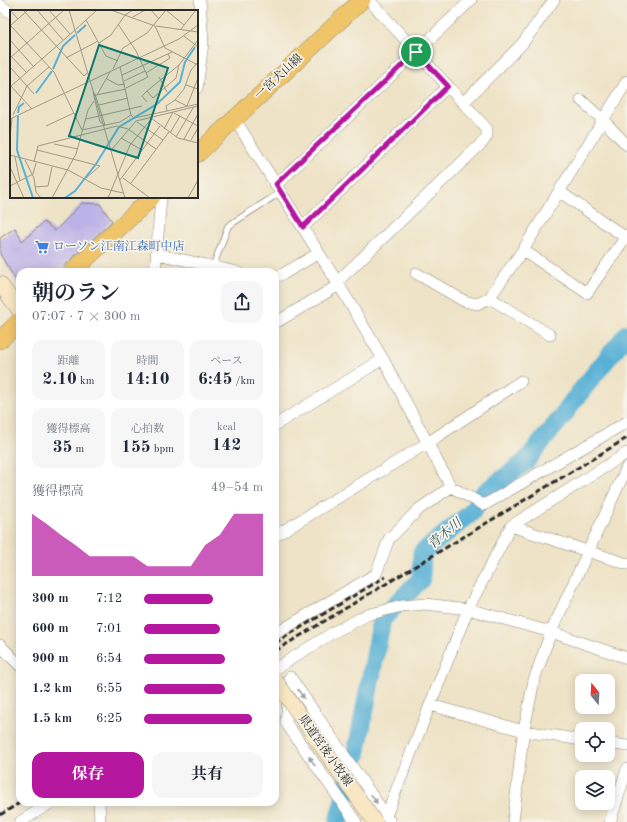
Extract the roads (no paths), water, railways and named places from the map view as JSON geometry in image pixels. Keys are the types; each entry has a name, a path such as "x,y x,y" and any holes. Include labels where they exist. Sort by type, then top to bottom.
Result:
{"main road":[{"name":"一宮犬山線","path":"198,153 362,0"},
{"path":"76,268 151,198"},
{"path":"0,284 16,306"},
{"path":"0,340 16,325"},
{"name":"県道宮後小牧線","path":"282,679 384,820"}],"street":[{"path":"198,81 203,43 200,0"},
{"path":"279,321 338,284 483,142 487,136 487,129 369,0"},
{"path":"278,188 471,0"},
{"path":"463,103 522,44 554,0"},
{"path":"0,5 10,12"},
{"path":"416,273 464,301 477,304 490,298 560,192 627,81"},
{"path":"303,227 448,86"},
{"path":"581,100 627,145"},
{"path":"234,118 303,227 383,359 429,442 451,487 479,503 627,422"},
{"path":"523,250 587,293 626,236 560,192"},
{"path":"156,268 161,198"},
{"path":"279,276 319,253"},
{"path":"157,254 218,268"},
{"path":"490,298 550,335"},
{"path":"279,423 383,359"},
{"path":"279,534 429,442 521,381"},
{"path":"384,820 468,609 511,526 626,454"},
{"path":"513,822 524,732 534,680 551,632 627,468"},
{"path":"279,632 376,574 389,539 419,509 451,487"},
{"path":"511,526 627,564"},
{"path":"279,667 334,632 367,615 402,606 425,604 468,609 551,632 627,658"},
{"path":"0,645 16,662"},
{"path":"282,679 345,757 358,775 384,820"},
{"path":"282,679 286,723 354,819"},
{"path":"430,705 524,732 575,739"},
{"path":"615,744 627,746"},
{"path":"610,822 627,769"},
{"path":"20,822 46,806"},
{"path":"99,806 100,822"}],"lane":[{"path":"213,267 228,226 278,188"}],"waterway":[{"name":"青木川","path":"338,822 356,755 382,619 421,579 422,553 471,513 484,493 525,462 627,334"}],"railway":[{"path":"279,649 627,438"},
{"path":"279,641 385,577"},
{"path":"0,815 16,805"}],"place":[{"name":"ローソン江南江森町中店","path":"42,247"}]}
